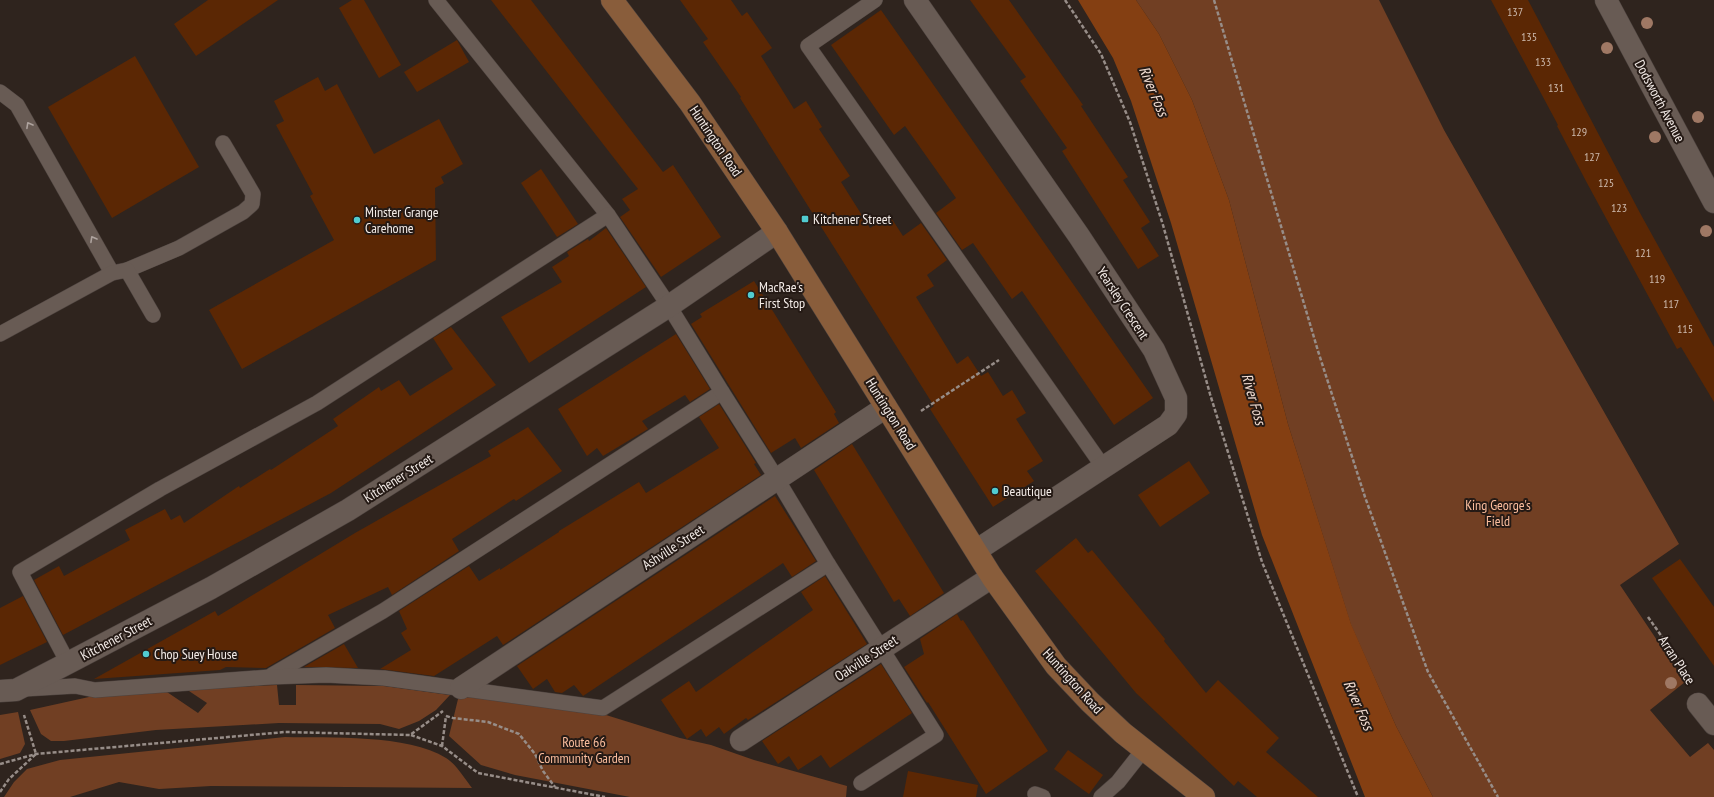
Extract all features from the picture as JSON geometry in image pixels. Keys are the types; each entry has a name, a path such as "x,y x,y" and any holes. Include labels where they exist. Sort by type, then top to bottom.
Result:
{"street":[{"name":"Huntington Road","path":"612,0 690,103 777,232 897,426 977,550 992,577 1056,666 1090,702 1123,733 1204,797"},
{"name":"Yearsley Crescent","path":"915,0 1079,236 1154,350 1176,398 1176,414 1168,425 977,550"},
{"name":"Dodsworth Avenue","path":"1606,0 1714,202"},
{"name":"Kitchener Street","path":"8,691 68,663 211,588 348,510 669,306 777,232"},
{"name":"Ashville Street","path":"460,688 886,407"},
{"name":"Oakville Street","path":"741,740 882,647 992,577"},
{"name":"Arran Place","path":"1698,704 1714,724"}],"lane":[{"path":"436,0 608,215 669,306 777,478 828,564 882,647 936,735 861,783"},
{"path":"875,0 808,46 1104,468"},
{"path":"0,92 17,105 112,273"},
{"path":"0,334 112,273 127,270 179,248 243,212 252,204 253,194 223,143"},
{"path":"68,663 20,572 160,489 317,402 608,215"},
{"path":"127,270 153,315"},
{"path":"270,677 383,611 722,392"},
{"path":"8,691 75,686 96,690 270,677 326,675 384,678 603,708 828,564"},
{"path":"1101,797 1118,782 1144,749"}],"path":[{"path":"1065,0 1101,54 1130,122 1163,224 1210,394 1262,562 1358,797"},
{"path":"1214,0 1318,351 1365,497 1428,672 1498,797"},
{"path":"897,426 1019,347"},
{"name":"Arran Place","path":"1648,617 1694,683 1698,704"},
{"path":"8,691 36,754"},
{"path":"410,734 448,708"},
{"path":"442,746 447,712"},
{"path":"446,716 488,722 519,734 535,754 543,771 556,788"},
{"path":"0,764 36,754 285,732 410,734 442,746 478,773 605,797"},
{"path":"0,792 9,779 36,754"}],"green space":[{"name":"King George's Field","path":"1136,0 1379,0 1444,130 1679,544 1620,585 1685,682 1650,710 1690,757 1708,743 1714,750 1714,797 1433,797 1396,726 1351,625 1288,424 1229,200 1192,100 1159,34"},
{"path":"277,685 279,705 296,705 296,685 384,686 450,695 436,710 419,721 399,729 380,724 279,723 156,730 64,741 51,741 41,734 30,710 98,695 164,690 198,713 207,703 186,689"},
{"name":"Route 66 Community Garden","path":"459,695 606,715 680,738 711,745 754,760 847,786 846,797 630,797 515,775 481,765 449,736"},
{"path":"18,712 25,744 20,753 0,759 0,715"},
{"path":"285,737 368,739 390,741 430,750 450,761 472,788 211,786 159,789 119,782 70,797 4,797 14,782 27,769 60,760"}],"water":[{"name":"River Foss","path":"1078,0 1136,0 1159,34 1192,100 1229,200 1288,424 1351,624 1396,726 1433,797 1365,797 1262,535 1171,223 1131,101 1113,58"}],"building":[{"path":"208,0 278,0 196,56 174,24"},
{"path":"352,0 364,0 401,65 379,78 339,8"},
{"path":"491,0 531,0 663,172 673,165 721,237 661,277 620,217 630,210 622,199 638,189"},
{"path":"680,0 731,0 742,16 747,12 772,48 761,56 794,109 806,101 822,127 819,129 850,176 841,182 870,228 890,216 903,236 921,223 947,260 927,275 934,286 916,297 957,364 968,356 981,376 988,372 1003,396 1012,390 1026,413 1016,419 1043,461 1027,471 1034,481 993,507 930,409 934,406 740,98 741,97 703,42 708,39"},
{"path":"970,0 1009,0 1083,105 1081,106 1128,177 1123,180 1150,222 1141,228 1159,256 1138,269 1062,151 1067,148 1020,81 1026,77"},
{"path":"1491,0 1528,0 1640,213 1714,347 1714,402 1681,347 1677,349 1587,183 1557,126 1558,125"},
{"path":"881,10 1153,398 1114,425 1022,291 1012,299 973,243 962,250 936,213 956,198 905,126 894,135 831,45"},
{"path":"457,40 469,62 417,92 404,72"},
{"path":"135,56 199,167 112,218 48,107"},
{"name":"Minster Grange Carehome","path":"318,77 325,91 337,84 374,154 439,119 463,164 441,177 444,183 435,188 436,260 242,369 209,310 334,240 310,196 313,194 276,125 284,121 274,101"},
{"path":"541,169 578,224 557,237 521,183"},
{"path":"606,228 646,287 529,363 501,317 562,282 552,267 569,256 567,252 588,239 589,241"},
{"path":"754,281 836,412 834,414 839,423 801,448 795,438 771,453 691,324 702,317 700,314"},
{"path":"451,327 496,385 331,493 63,635 34,580 59,566 64,576 130,540 125,530 165,509 171,520 180,515 184,523 239,486 240,488 270,469 271,470 338,426 333,419 379,387 381,391 399,380 410,396 453,369 433,338"},
{"path":"676,334 710,389 690,402 685,395 642,421 648,429 603,456 597,448 587,456 558,409"},
{"path":"719,404 756,463 754,464 761,475 503,645 497,636 434,676 380,669 411,650 401,633 407,629 399,611 469,566 479,581 500,568 500,570 559,531 639,482 646,493 719,448 699,417"},
{"path":"528,427 562,471 516,501 514,499 452,539 459,551 392,595 388,587 328,615 335,628 266,668 226,667 220,670 94,679 215,611 218,616 355,533 491,456 488,451"},
{"path":"852,444 944,593 910,616 899,599 894,602 814,470"},
{"path":"1189,461 1210,493 1160,527 1138,495"},
{"path":"775,496 816,561 792,577 783,563 583,696 574,685 562,693 555,692 547,679 533,689 517,666"},
{"path":"1076,538 1088,553 1092,550 1165,639 1164,641 1206,693 1218,680 1279,738 1266,752 1318,797 1257,797 1238,781 1234,786 1136,693 1035,571"},
{"path":"1680,559 1714,607 1714,666 1652,578"},
{"path":"825,576 867,644 748,720 746,718 724,734 719,727 706,737 701,729 687,739 661,700 689,681 696,692 813,610 801,592"},
{"path":"23,596 47,642 0,665 0,608"},
{"path":"957,614 961,621 963,620 1048,751 986,794 904,667 924,654 920,639"},
{"path":"344,644 358,668 304,667"},
{"path":"881,664 912,713 830,768 821,755 798,770 789,756 778,764 762,741"},
{"path":"1068,750 1103,775 1089,794 1054,769"},
{"path":"908,771 978,785 976,797 903,797"}],"place":[{"name":"Kitchener Street","path":"805,219"},
{"name":"Minster Grange Carehome","path":"357,220"},
{"name":"MacRae's First Stop","path":"751,295"},
{"name":"Beautique","path":"995,491"},
{"name":"Chop Suey House","path":"146,654"}]}
